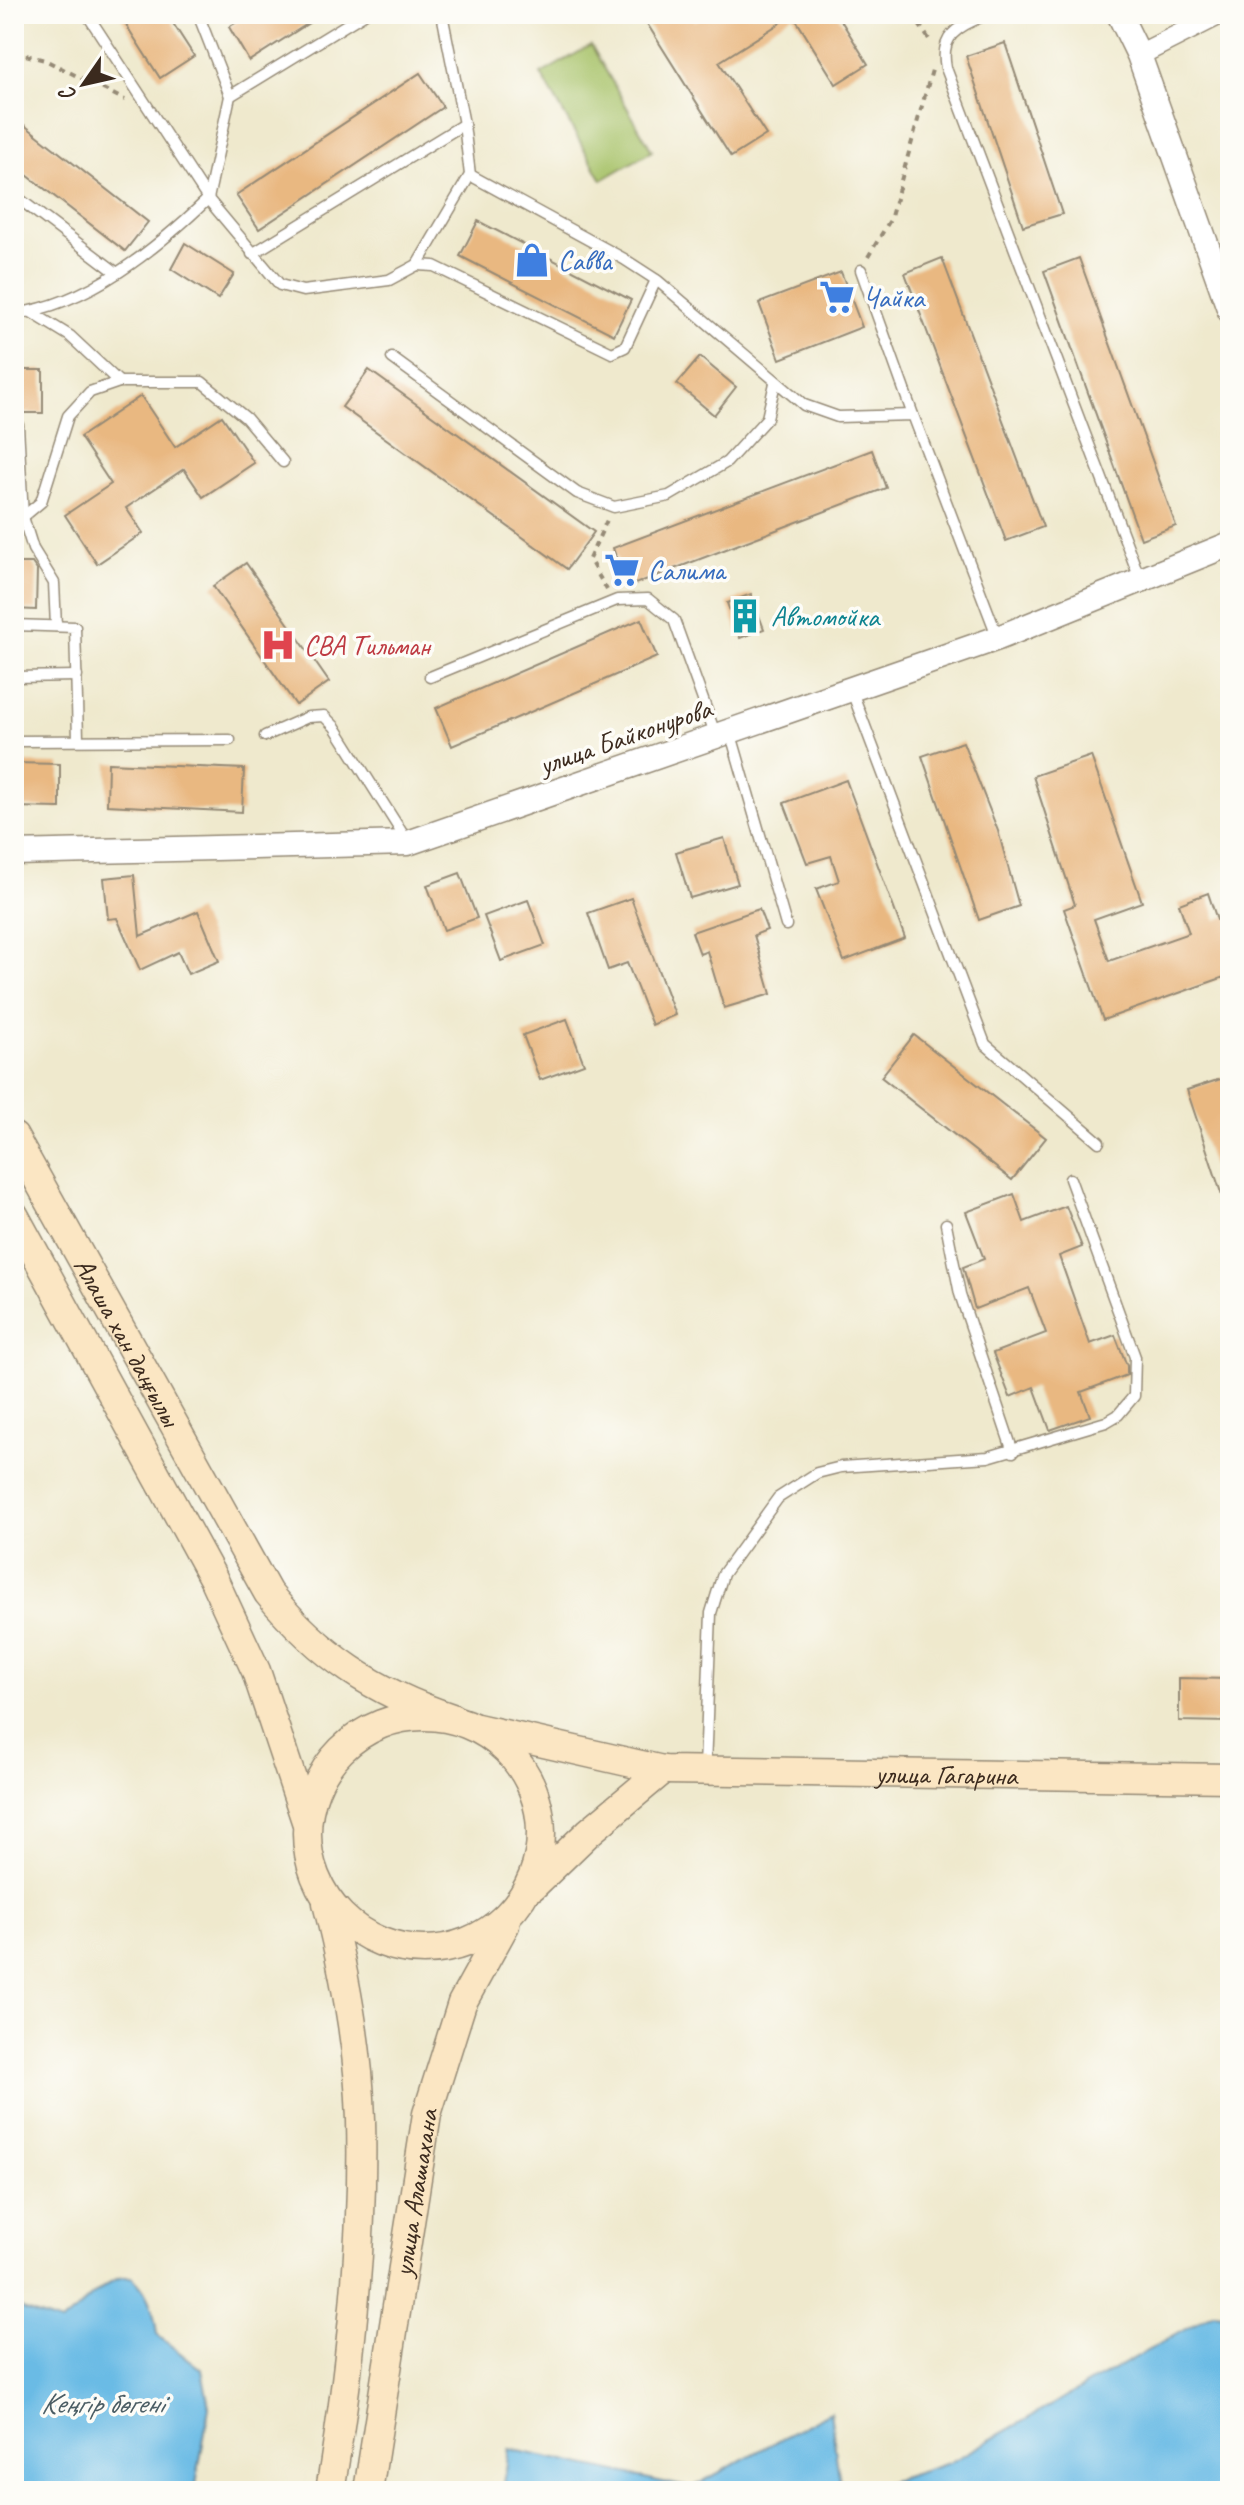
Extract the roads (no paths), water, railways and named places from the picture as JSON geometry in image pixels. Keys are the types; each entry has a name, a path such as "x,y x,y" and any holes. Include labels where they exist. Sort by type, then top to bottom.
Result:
{"main road":[{"name":"Алаша хан даңғылы","path":"14,1137 268,1593 299,1630 377,1689 464,1723"},
{"name":"Алаша хан даңғылы","path":"14,1215 213,1578 256,1671 306,1822"},
{"path":"520,1902 541,1846 541,1818 535,1793 521,1767 502,1744 464,1723 421,1715 393,1719 366,1730 343,1747 323,1770 312,1795 306,1822 312,1861 325,1894 336,1912 361,1933 390,1946 419,1951 451,1948 476,1939 520,1902 589,1832 663,1770"},
{"name":"улица Гагарина","path":"464,1723 663,1770 1230,1778"},
{"name":"улица Алашахана","path":"325,1894 351,2015 361,2118 353,2298 330,2491"},
{"name":"улица Алашахана","path":"368,2491 427,2114 462,2003 520,1902"}],"street":[{"path":"1119,14 1139,55 1230,311"},
{"path":"1139,55 1220,14"},
{"name":"улица Байконурова","path":"14,853 408,843 998,638 1230,544"}],"lane":[{"path":"87,14 208,199 280,285 303,291 389,280 417,265 470,175 464,124 442,14"},
{"path":"14,314 31,312 117,273 162,243 208,199 230,96 198,14"},
{"path":"230,96 364,14"},
{"path":"987,14 954,29 947,37 943,54 1140,579"},
{"path":"252,254 464,124"},
{"path":"470,175 624,259 656,280 804,405 838,417 913,415"},
{"path":"14,195 117,273"},
{"path":"417,265 434,266 612,353 625,347 656,280"},
{"path":"861,270 998,638"},
{"path":"31,312 70,336 119,382"},
{"path":"392,358 577,493 614,507 669,496 727,462 767,418 775,383"},
{"path":"23,517 41,502 68,416 90,392 119,382 202,382 246,418 283,462"},
{"path":"14,425 18,425 23,517 33,549 54,583 56,626"},
{"path":"430,677 617,600 648,599 674,620 723,734 786,925"},
{"path":"14,625 75,627 78,739"},
{"path":"14,677 77,676"},
{"path":"851,689 985,1044 1099,1142"},
{"path":"265,736 308,717 324,716 335,727 408,843"},
{"path":"14,741 230,740"},
{"path":"705,1770 715,1593 736,1552 765,1511 796,1484 841,1467 1013,1452 1118,1415 1128,1405 1137,1384 1135,1357 1070,1179"},
{"path":"946,1224 960,1294 1013,1452"}],"water":[{"name":"Кеңгір бөгені","path":"122,2277 132,2277 142,2289 152,2311 157,2335 202,2370 209,2407 195,2491 14,2491 14,2302 25,2311 60,2323 106,2285"},
{"path":"1214,2313 1230,2315 1230,2491 859,2491 949,2463"},
{"path":"830,2412 841,2491 503,2491 509,2449 691,2488"}],"place":[{"name":"Савва","path":"532,260"},
{"name":"Чайка","path":"837,297"},
{"name":"Салима","path":"622,570"},
{"name":"Автомойка","path":"745,616"},
{"name":"СВА Тильман","path":"278,645"}]}
